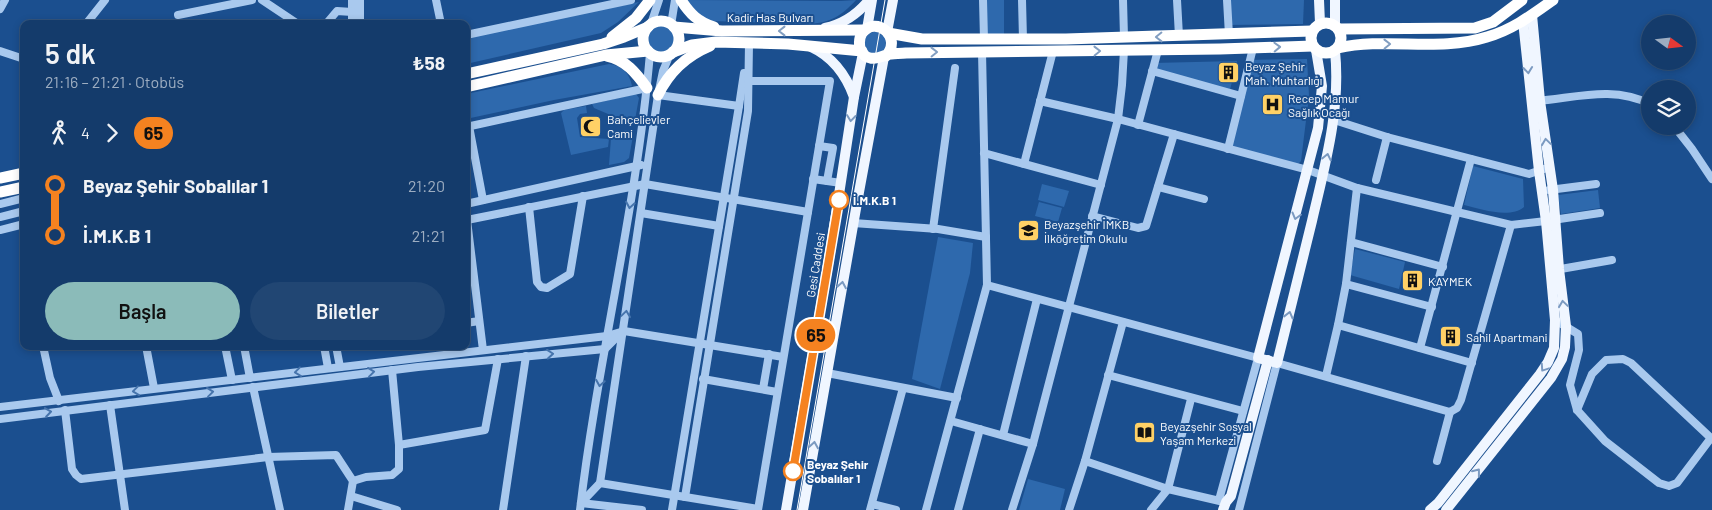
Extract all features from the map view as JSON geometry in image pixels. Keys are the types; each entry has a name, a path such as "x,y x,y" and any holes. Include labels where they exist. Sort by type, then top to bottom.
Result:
{"highway":[{"path":"595,46 611,38 630,24 642,12 650,0"},
{"path":"658,95 667,79 681,64 721,37 696,19 681,0"},
{"path":"888,33 922,39 1023,39 1229,35 1316,27 1330,23 1337,27 1475,28 1493,22 1509,4 1522,0 1531,5 1527,18"},
{"path":"885,56 891,47 888,33 883,28 876,26 866,30 860,39 862,52 871,59 906,53 1253,48 1314,48 1325,53 1336,49 1366,44 1450,43 1470,41 1495,35 1527,18 1554,0"},
{"path":"1509,4 1514,16 1527,18"},
{"path":"470,73 595,46 624,37 659,21 673,26 678,40 671,53 662,57 649,52 606,55 470,86"},
{"path":"649,26 643,39 649,52"},
{"name":"Kadir Has Bulvarı","path":"673,26 749,43 808,45 862,52"},
{"path":"1314,48 1311,36 1316,27"},
{"path":"1336,49 1342,38 1337,27"},
{"name":"Kadir Has Bulvarı","path":"671,53 721,37 814,31 866,30"},
{"path":"606,55 625,63 647,88"},
{"path":"0,178 20,174"},
{"path":"0,192 20,187"}],"main road":[{"path":"866,30 871,0"},
{"path":"814,31 834,26 847,20 871,0"},
{"path":"888,33 893,0"},
{"path":"1316,27 1319,0"},
{"path":"1335,0 1337,27"},
{"path":"1527,18 1536,102 1539,171 1548,190"},
{"path":"808,45 826,56 838,67 854,97"},
{"path":"1267,360 1320,116 1322,86 1314,48"},
{"path":"1226,504 1323,175 1334,120 1336,49"},
{"name":"Gesi Caddesi","path":"786,510 842,183 862,52"},
{"path":"803,510 853,223 885,56"},
{"path":"1446,510 1551,378 1562,359 1565,347 1566,326 1555,270 1550,221 1548,190 1550,167 1536,102"},
{"path":"1320,116 1334,120"},
{"path":"1430,510 1438,503 1545,368 1554,348 1555,270"}],"street":[{"path":"0,9 5,0"},
{"path":"89,20 105,0"},
{"path":"178,15 252,0"},
{"path":"262,0 292,20"},
{"path":"352,0 352,20"},
{"path":"360,0 360,20"},
{"path":"436,0 439,20"},
{"path":"470,34 591,4 631,0"},
{"path":"649,26 658,0"},
{"path":"673,26 675,0"},
{"path":"984,0 984,39"},
{"path":"1022,0 1023,39"},
{"path":"1123,0 1124,37"},
{"path":"1177,0 1179,36"},
{"path":"1227,0 1229,35"},
{"path":"329,20 337,11 352,12"},
{"path":"685,497 748,112 749,43"},
{"path":"672,510 749,43"},
{"path":"1228,149 1253,48"},
{"path":"1012,510 1033,444 1118,119 1124,50"},
{"path":"1138,125 1158,50"},
{"path":"0,51 20,58"},
{"path":"1024,164 1053,51"},
{"path":"581,506 607,336 637,165 647,88 649,52"},
{"path":"926,510 987,285 982,52"},
{"path":"581,506 600,483 658,95 663,71 671,53"},
{"path":"933,229 955,68"},
{"path":"1152,71 1241,96"},
{"path":"600,483 758,510 830,81 748,80"},
{"path":"470,127 647,88"},
{"path":"1536,102 1599,93 1626,96 1641,101"},
{"path":"658,95 739,106"},
{"path":"1040,101 1118,119 1308,170 1357,188 1511,225 1600,213"},
{"path":"1334,120 1387,137 1529,174 1550,167"},
{"path":"1092,216 1142,228 1147,224 1174,134"},
{"path":"1681,135 1712,179"},
{"path":"470,137 483,200"},
{"path":"1376,180 1387,137"},
{"path":"819,146 833,148 827,181"},
{"path":"984,153 1100,185"},
{"path":"1420,348 1443,267 1470,159"},
{"path":"470,203 637,165 648,165"},
{"path":"813,180 842,183"},
{"path":"470,219 645,184 808,212"},
{"path":"1548,190 1596,184"},
{"path":"1158,187 1204,199"},
{"path":"1326,376 1346,284 1357,188"},
{"path":"529,207 538,282 541,287 547,288 570,274 583,196"},
{"path":"0,204 20,199"},
{"path":"0,217 20,212"},
{"path":"641,213 719,226"},
{"path":"853,223 933,229 986,237"},
{"path":"0,230 20,225"},
{"path":"987,285 1326,376 1450,412 1460,405 1511,225"},
{"path":"1351,242 1443,267"},
{"path":"470,245 482,350"},
{"path":"1555,270 1612,260"},
{"path":"1346,284 1432,307"},
{"path":"1003,436 1037,299"},
{"path":"1555,320 1578,334 1579,350 1570,385 1578,410 1605,441 1665,486 1671,486 1676,483 1711,438 1631,363 1623,359 1606,360 1592,374 1578,410"},
{"path":"470,322 479,321"},
{"path":"1069,510 1085,461 1123,322"},
{"path":"1338,325 1472,363"},
{"path":"0,406 607,336 624,331 783,357"},
{"path":"0,419 392,370 605,349 624,331"},
{"path":"44,350 50,378 59,400"},
{"path":"147,350 154,388"},
{"path":"226,350 232,380"},
{"path":"245,350 250,378"},
{"path":"325,350 328,368"},
{"path":"337,350 340,367"},
{"path":"763,389 769,354"},
{"path":"503,510 526,356"},
{"path":"399,445 485,430 498,359"},
{"path":"1085,461 1168,489 1226,504 1243,411 1267,360"},
{"path":"1239,510 1267,360"},
{"path":"353,481 392,475 397,473 400,467 392,370"},
{"path":"826,373 957,398"},
{"path":"1108,375 1243,411"},
{"path":"703,379 777,392"},
{"path":"253,387 280,510"},
{"path":"896,510 871,507 903,388"},
{"path":"1151,510 1168,489 1191,398"},
{"path":"110,404 125,510"},
{"path":"65,410 72,469 76,475 85,479 268,457 336,455 353,481 348,510"},
{"path":"1437,461 1450,412"},
{"path":"951,421 1033,444"},
{"path":"958,510 980,429"},
{"path":"351,496 397,510"},
{"path":"581,506 642,510"}],"shaded area":[{"path":"684,0 856,0 836,17 824,22 810,24 710,21 704,19"},
{"path":"981,0 1004,0 1004,34 981,34"},
{"path":"1224,0 1304,0 1303,24 1225,25"},
{"path":"639,2 618,22 601,33 470,63 470,37"},
{"path":"661,26 670,30 674,39 670,48 661,52 652,48 648,39 652,30"},
{"path":"876,31 886,38 885,50 875,55 866,50 864,40 868,34"},
{"path":"1307,59 1309,96 1301,161 1297,165 1225,145 1247,60"},
{"path":"1237,61 1229,94 1150,72 1153,63"},
{"path":"609,64 618,66 625,71 632,86 470,118 470,93"},
{"path":"636,94 639,98 634,125 594,108 592,104"},
{"path":"586,106 587,113 580,114 577,118 580,137 609,139 608,147 571,155 561,113 564,110"},
{"path":"623,130 634,130 629,158 624,162 609,165 611,138"},
{"path":"1473,166 1523,179 1524,207 1518,211 1503,213 1464,205"},
{"path":"1042,184 1069,191 1064,207 1038,200"},
{"path":"1598,190 1600,208 1561,214 1558,195"},
{"path":"1039,202 1062,208 1058,222 1035,216"},
{"path":"938,237 973,243 970,273 940,389 912,379"},
{"path":"1355,249 1405,262 1399,289 1350,275"},
{"path":"1028,479 1065,489 1060,510 1019,510"}],"tram line":[{"path":"797,510 885,0"}],"bus line":[{"name":"65","path":"793,471 839,200"}],"place":[{"name":"Beyaz Şehir Mah. Muhtarlığı","path":"1229,73"},
{"name":"Recep Mamur Sağlık Ocağı","path":"1272,105"},
{"name":"Bahçelievler Cami","path":"591,126"},
{"name":"İ.M.K.B 1","path":"839,200"},
{"name":"Beyazşehir İMKB İlköğretim Okulu","path":"1028,231"},
{"name":"KAYMEK","path":"1412,281"},
{"name":"Sahil Apartmani","path":"1450,337"},
{"name":"Beyazşehir Sosyal Yaşam Merkezi","path":"1144,433"},
{"name":"Beyaz Şehir Sobalılar 1","path":"793,471"}]}
